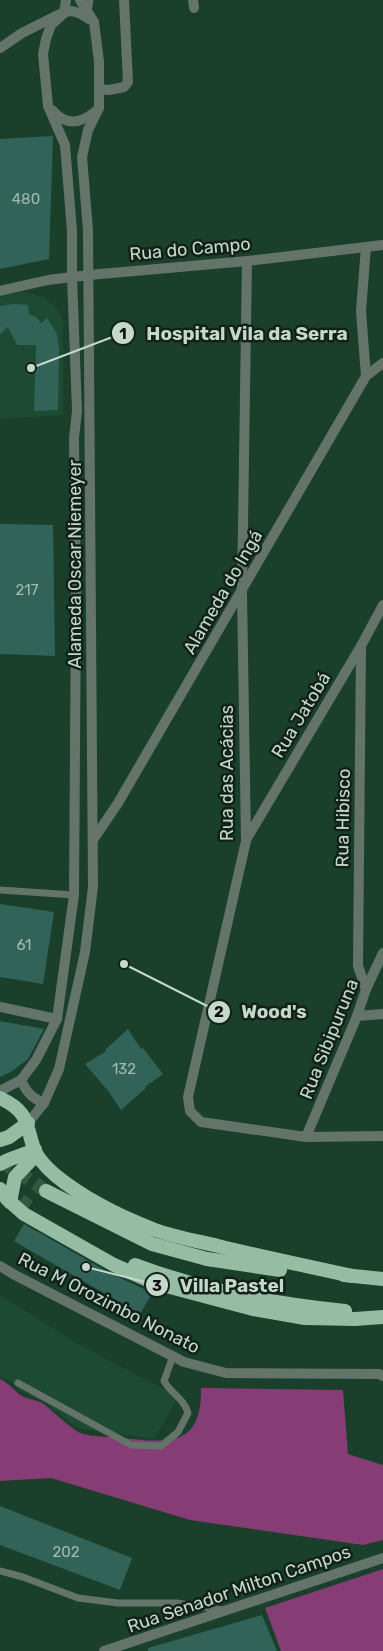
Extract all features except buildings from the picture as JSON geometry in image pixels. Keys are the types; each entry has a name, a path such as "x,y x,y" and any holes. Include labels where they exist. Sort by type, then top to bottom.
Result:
{"highway":[{"path":"0,1098 9,1102 22,1114 28,1123 34,1150 44,1164 63,1180 99,1204 156,1230 261,1257 352,1276"},
{"path":"0,1140 8,1137 28,1123"},
{"path":"0,1164 34,1150"},
{"path":"34,1150 32,1159 15,1177 4,1197 24,1214 114,1265 155,1284 252,1309 305,1318 355,1319 383,1316"},
{"path":"46,1191 152,1244 207,1259 312,1274 383,1279"},
{"path":"29,1207 68,1232 119,1259 158,1274 278,1303 383,1316"}],"street":[{"name":"Alameda Oscar Niemeyer","path":"0,1091 20,1080 36,1060 57,1019 74,894 76,609 74,438 77,411 72,231 65,145 48,106 43,54 46,39 52,25 64,13 66,0"},
{"path":"48,106 60,119 69,121 83,120 100,108 94,22 80,0"},
{"path":"99,89 109,90 124,87 128,82 124,0"},
{"path":"0,48 22,33 67,11 79,12 94,22"},
{"name":"Alameda Oscar Niemeyer","path":"28,1123 44,1103 59,1069 85,952 93,887 89,275 88,230 82,157 88,130 100,108"},
{"name":"Rua do Campo","path":"0,291 48,280 72,277 383,245"},
{"path":"366,247 361,311 366,376"},
{"name":"Rua das Acácias","path":"247,260 242,592 246,840 188,1097 190,1111 201,1122 306,1137 383,1136"},
{"name":"Alameda do Ingá","path":"93,840 118,803 366,376 383,363"},
{"path":"75,489 91,492"},
{"name":"Rua Jatobá","path":"246,840 361,646 383,605"},
{"name":"Rua Hibisco","path":"361,646 358,966 366,989"},
{"name":"Rua Sibipuruna","path":"306,1137 357,1016 366,989 383,953"},
{"path":"0,1007 57,1019"},
{"path":"357,1016 383,1014"},
{"path":"20,1080 26,1091 34,1099 44,1103"},
{"name":"Rua M Orozimbo Nonato","path":"0,1266 184,1362 226,1374 378,1374 383,1376"},
{"name":"Rua Senador Milton Campos","path":"104,1651 383,1558"}],"lane":[{"path":"88,12 90,0"},
{"path":"0,890 74,894"},
{"path":"18,1383 131,1445 161,1446 178,1432 188,1413 185,1402 169,1390 164,1381 173,1356"},
{"path":"0,1571 23,1577 78,1598 118,1603 177,1603 225,1611"}],"shaded area":[{"path":"23,292 44,297 57,309 63,321 63,415 0,419 0,298"},
{"path":"0,1295 77,1343 178,1397 154,1439 78,1428 40,1400 20,1391 11,1381 0,1376"},
{"path":"0,1379 21,1395 43,1403 68,1425 81,1433 155,1441 180,1437 189,1431 196,1421 200,1407 201,1388 343,1390 348,1454 383,1465 383,1540 363,1545 190,1520 51,1478 0,1481"},
{"path":"383,1569 383,1651 281,1651 265,1608"}],"tunnel":[{"path":"0,1160 46,1191"},
{"path":"3,1188 29,1207"}],"place":[{"name":"Hospital Vila da Serra","path":"31,368"},
{"name":"Wood's","path":"124,964"},
{"name":"Villa Pastel","path":"86,1267"}]}
